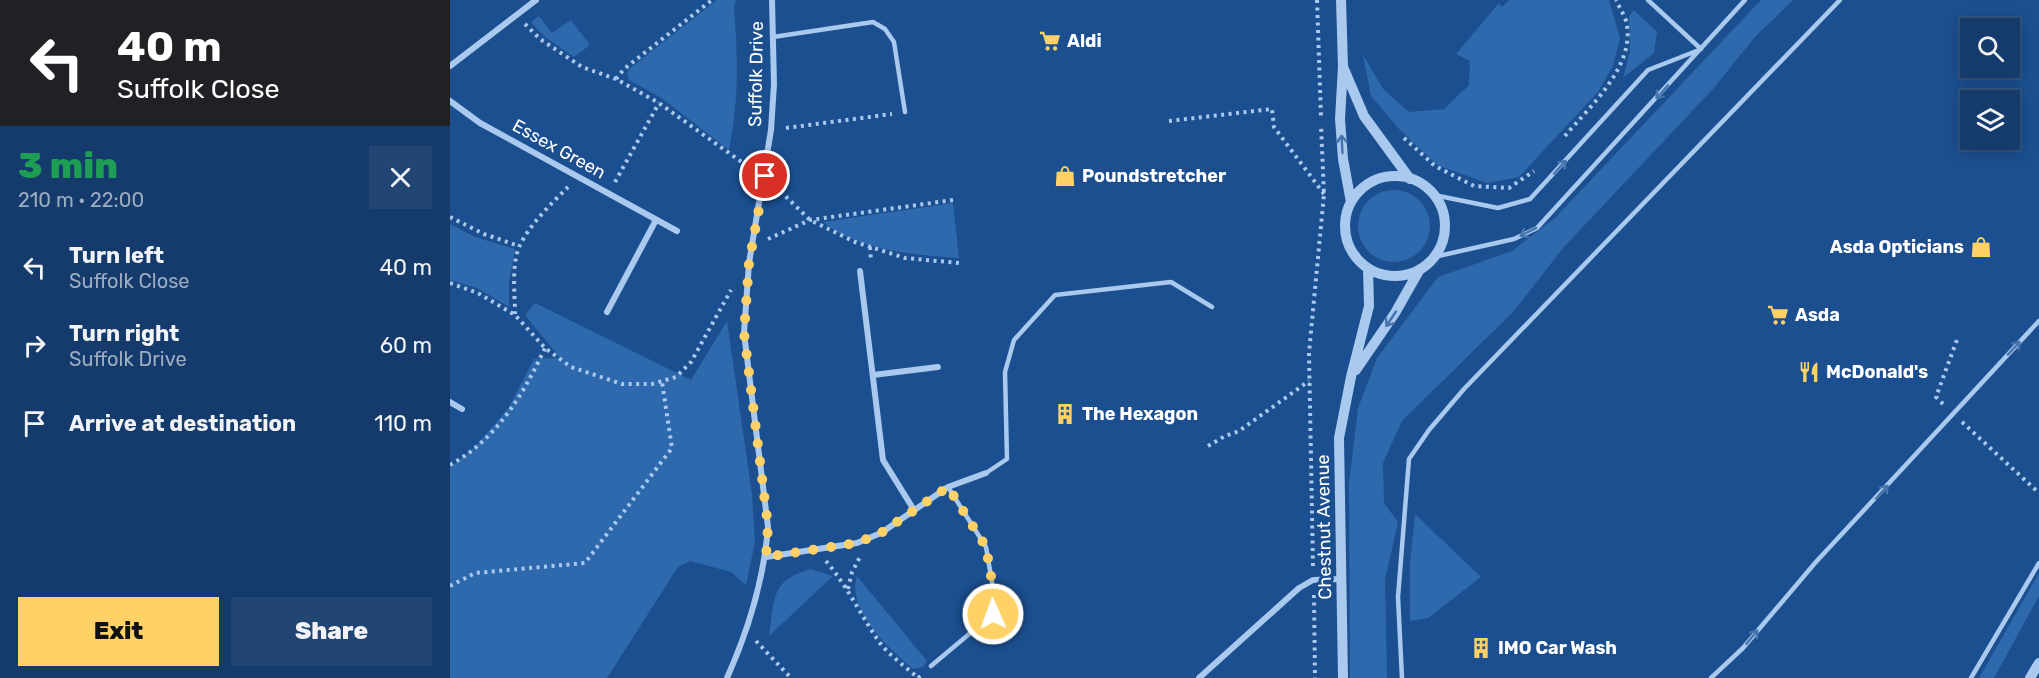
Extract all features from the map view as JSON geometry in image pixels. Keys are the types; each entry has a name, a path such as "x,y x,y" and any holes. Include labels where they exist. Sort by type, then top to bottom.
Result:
{"street":[{"path":"450,66 536,0"},
{"name":"Suffolk Drive","path":"727,678 746,629 766,557 768,526 744,333 749,263 771,130 774,84 772,0"},
{"path":"1341,0 1343,66 1340,119 1342,159 1351,202"},
{"path":"1343,66 1364,116 1410,178 1434,195 1442,209 1445,226 1442,242 1434,257 1420,269 1394,276 1368,268 1357,258 1347,238 1346,216 1351,202 1362,189 1376,179 1393,176 1410,178"},
{"name":"Essex Green","path":"450,101 480,123 677,231"},
{"path":"607,312 656,220"},
{"name":"Chestnut Avenue","path":"1342,678 1339,438 1351,377 1369,306 1368,268"},
{"name":"Chestnut Avenue","path":"1351,377 1395,314 1420,269"},
{"path":"860,270 884,460 914,510"},
{"path":"873,375 938,367"},
{"path":"450,402 462,409"},
{"path":"766,557 857,543 875,536 948,487 986,473"},
{"path":"1199,678 1299,588 1313,580 1340,579"},
{"path":"2030,678 2039,663"}],"lane":[{"path":"1648,0 1701,49"},
{"path":"1434,257 1514,239 1537,228 1745,0"},
{"path":"1402,678 1398,597 1409,459 1429,430 1464,388 1840,0"},
{"path":"773,38 873,22 885,29 894,42 905,112"},
{"path":"1434,195 1498,208 1530,199 1648,70 1701,49"},
{"path":"986,473 1007,459 1005,372 1014,340 1055,295 1171,282 1212,307"},
{"path":"1711,678 1743,648 1815,563 2039,321"},
{"path":"932,666 993,614 993,588 986,547 948,487"},
{"path":"1971,678 2039,563"}],"path":[{"path":"616,79 624,69 712,0"},
{"path":"1315,678 1309,353 1324,194 1317,0"},
{"path":"1563,139 1615,76 1625,49 1626,22 1616,0"},
{"path":"516,16 540,39 582,67 616,79 659,102 734,158 765,176 810,220 855,242 905,258 959,263"},
{"path":"608,193 659,102"},
{"path":"1169,121 1272,109 1274,127 1324,194"},
{"path":"771,130 905,112"},
{"path":"1395,130 1435,166 1474,186 1509,188 1540,166"},
{"path":"515,315 514,281 519,246 535,223 578,177"},
{"path":"752,248 779,232 810,220 953,200"},
{"path":"450,217 484,234 519,246"},
{"path":"450,283 478,293 515,315 545,348 572,367 622,384 662,382 676,377 691,362 717,311 749,263"},
{"path":"1958,337 1936,397 2039,493"},
{"path":"450,465 468,454 510,414 545,348"},
{"path":"1208,446 1239,431 1309,380"},
{"path":"450,586 475,573 585,563 672,448 662,382"},
{"path":"848,590 852,572 875,536"},
{"path":"816,549 848,590 861,615 882,645 918,678 932,666"},
{"path":"746,629 790,678"}],"shaded area":[{"path":"717,0 736,0 734,7 736,96 729,150 660,97 629,80 627,74 629,69"},
{"path":"1509,0 1609,0 1620,38 1613,66 1598,92 1519,177 1487,183 1437,165 1400,130 1371,96 1363,55 1384,90 1409,112 1444,109 1469,85 1470,61 1456,54 1499,3 1502,7"},
{"path":"1761,0 1793,0 1755,37 1713,89 1563,248 1514,311 1402,421 1383,463 1384,503 1398,522 1385,580 1387,678 1350,678 1349,483 1358,408 1377,358 1438,277 1512,251 1555,218"},
{"path":"1634,10 1657,32 1654,53 1623,78 1630,51 1629,16"},
{"path":"539,16 552,33 571,20 590,45 574,57 545,37 531,22"},
{"path":"1394,190 1414,196 1424,206 1430,226 1424,246 1414,256 1394,262 1374,256 1364,246 1358,226 1364,206 1374,196"},
{"path":"953,203 959,258 888,250 853,239 823,222"},
{"path":"450,224 475,237 515,249 509,283 509,307 477,288 450,280"},
{"path":"535,303 691,380 727,321 752,494 755,542 746,585 731,572 690,561 678,567 607,678 450,678 450,468 475,447 509,407 534,359 560,358 525,315"},
{"path":"1415,514 1481,577 1428,618 1410,621 1410,562"},
{"path":"811,569 833,576 769,636 774,601 781,585 788,579"},
{"path":"2039,573 2039,596 1994,678 1979,678"},
{"path":"857,576 927,661 923,667 913,669 872,628 858,602 855,589"}],"place":[{"name":"Aldi","path":"1050,41"},
{"name":"Poundstretcher","path":"1065,176"},
{"name":"Asda Opticians","path":"1981,247"},
{"name":"Asda","path":"1778,315"},
{"name":"McDonald's","path":"1809,372"},
{"name":"The Hexagon","path":"1065,414"},
{"name":"IMO Car Wash","path":"1481,648"}],"route":[{"path":"765,176 749,263 744,333 768,526 766,557 857,543 881,533 948,487 986,547 993,588 993,614"}]}
